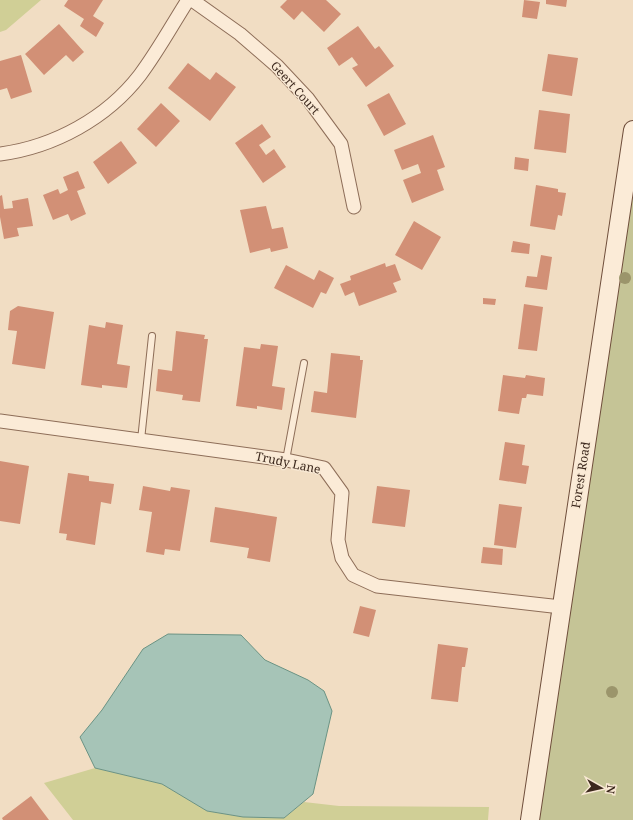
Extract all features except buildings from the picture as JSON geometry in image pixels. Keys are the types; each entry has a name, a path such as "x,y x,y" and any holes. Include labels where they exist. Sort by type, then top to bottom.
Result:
{"street":[{"path":"0,154 25,151 52,142 99,114 121,96 140,75 188,0"},
{"name":"Geert Court","path":"192,0 240,34 277,66 308,100 341,144 354,207"},
{"name":"Forest Road","path":"530,820 633,130"},
{"name":"Trudy Lane","path":"0,421 286,460 324,468 342,493 338,540 342,558 353,575 377,586 561,607"}],"lane":[{"path":"141,440 152,336"},
{"path":"286,460 304,363"}],"shaded area":[{"path":"0,0 41,0 6,30 0,32"},
{"path":"633,132 633,820 530,820"},
{"path":"168,634 241,635 265,660 308,680 324,691 332,711 313,794 284,818 243,817 207,811 162,784 95,768 80,737 102,710 143,649"},
{"path":"95,768 162,784 207,811 243,817 284,818 304,802 339,806 489,807 488,820 73,820 44,783"}]}
